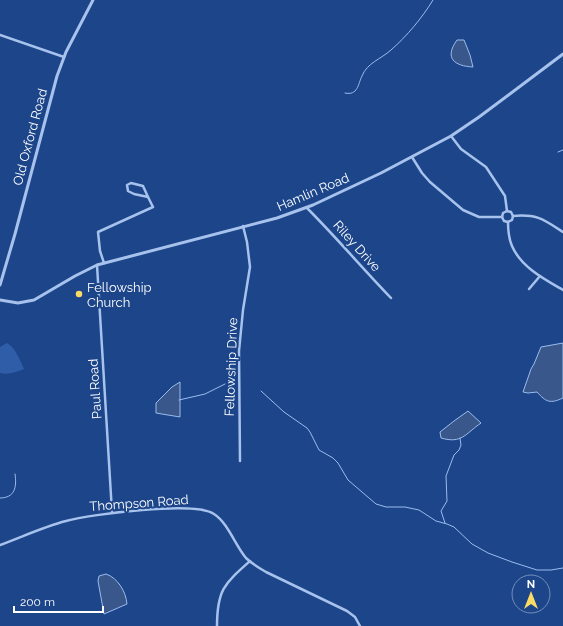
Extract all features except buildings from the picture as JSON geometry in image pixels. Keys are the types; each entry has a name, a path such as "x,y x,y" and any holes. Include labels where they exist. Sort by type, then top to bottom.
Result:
{"street":[{"name":"Old Oxford Road","path":"0,285 52,93 64,57 93,0"},
{"path":"0,35 64,57"},
{"name":"Hamlin Road","path":"0,300 18,303 34,300 97,265 307,208 452,136 480,117 563,54"},
{"path":"452,136 461,149 486,167 505,196 507,211"},
{"path":"412,157 422,173 430,182 463,210 479,217 502,217"},
{"path":"104,263 100,251 98,232 153,207 143,186 131,183 127,185 128,191 148,197"},
{"name":"Riley Drive","path":"307,208 391,298"},
{"path":"507,211 511,212 513,216"},
{"path":"502,217 503,213 507,211"},
{"path":"513,216 530,215 540,218 563,232"},
{"path":"508,222 512,220 513,216"},
{"path":"502,217 504,221 508,222"},
{"path":"508,222 510,240 516,254 526,265 540,276 563,290"},
{"name":"Fellowship Drive","path":"240,461 239,351 243,310 250,267 247,242 243,226"},
{"name":"Paul Road","path":"97,265 112,512"},
{"path":"529,289 540,276"},
{"name":"Thompson Road","path":"0,545 64,521 80,517 112,512 173,509 207,511 219,518 244,555 250,561 266,572 347,611 354,617 360,626"},
{"path":"217,626 218,606 223,589 250,561"}],"shaded area":[{"path":"457,40 464,40 473,67 461,65 453,60 451,52"},
{"path":"7,343 15,351 24,369 3,374 0,373 0,347"},
{"path":"563,343 563,398 555,401 548,401 537,392 523,392 541,347"},
{"path":"180,382 180,417 156,413 156,403 172,387"},
{"path":"468,411 481,423 459,439 448,440 441,438 440,432"},
{"path":"106,574 118,582 121,586 127,604 104,614 98,581 99,576"}],"waterway":[{"path":"345,93 353,93 357,89 367,68 403,39 433,0"},
{"path":"558,152 563,150"},
{"path":"179,400 205,394 225,384"},
{"path":"261,391 284,412 307,428 319,450 333,458 338,463 348,480 376,504 386,507 405,507 419,510 436,521 454,527 472,544 488,553 512,562 537,570 563,568"},
{"path":"445,523 441,511 447,501 446,476 454,455 459,450 461,445 460,438"},
{"path":"0,498 5,498 14,491 16,483 15,474"}],"place":[{"name":"Fellowship Church","path":"79,294"}]}
